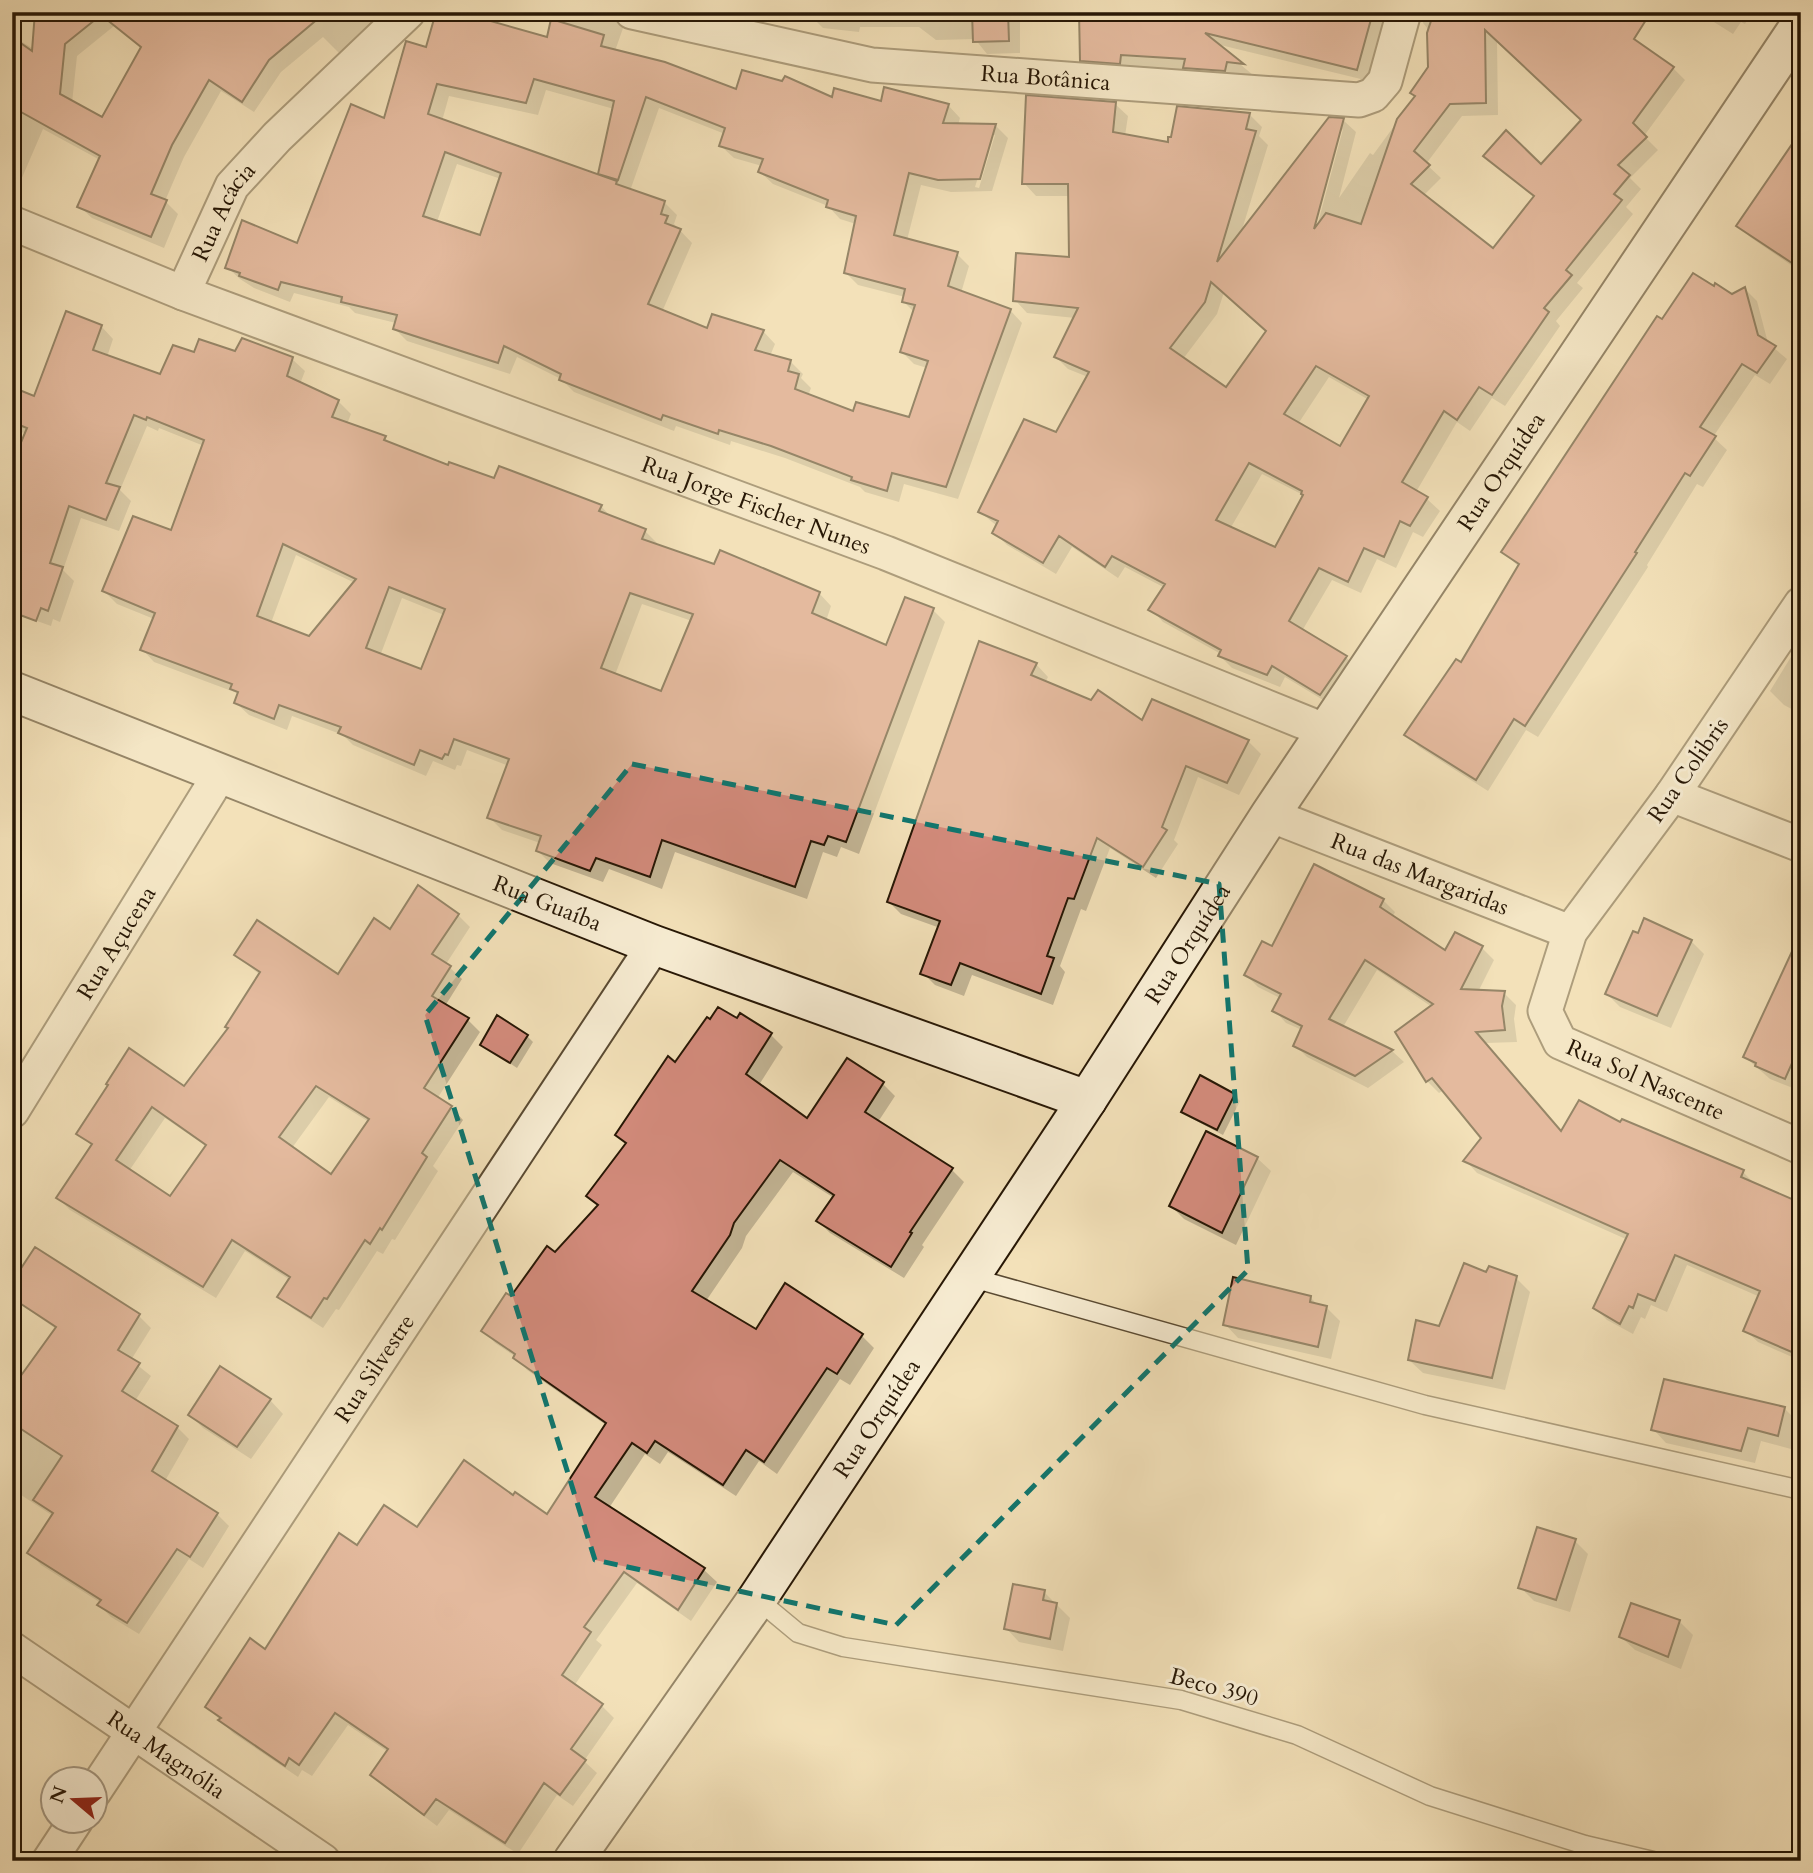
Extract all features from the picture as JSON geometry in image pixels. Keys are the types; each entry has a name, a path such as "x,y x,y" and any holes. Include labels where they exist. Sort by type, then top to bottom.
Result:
{"street":[{"name":"Rua Acácia","path":"183,293 232,186 277,137 408,12"},
{"name":"Rua Botânica","path":"632,12 873,65 1359,100 1373,95 1385,81 1404,12"},
{"name":"Rua Orquídea","path":"573,1861 757,1599 1087,1100 1270,815 1801,24"},
{"path":"12,223 183,293"},
{"name":"Rua Jorge Fischer Nunes","path":"183,293 886,554 1326,731"},
{"name":"Rua Colibris","path":"1570,932 1672,795 1801,604"},
{"name":"Rua Guaíba","path":"12,691 654,945 1087,1100"},
{"name":"Rua Açucena","path":"12,1111 220,774"},
{"path":"1672,795 1801,845"},
{"name":"Rua das Margaridas","path":"1270,815 1570,932"},
{"name":"Rua Sol Nascente","path":"1570,932 1545,1011 1560,1042 1801,1147"},
{"name":"Rua Silvestre","path":"108,1770 654,945"},
{"name":"Rua Magnólia","path":"12,1648 323,1861"},
{"path":"49,1861 67,1834"}],"lane":[{"path":"970,1276 1425,1405 1801,1489"},
{"name":"Beco 390","path":"757,1599 798,1633 843,1647 1181,1700 1297,1735 1430,1796 1585,1845 1653,1861"}],"highlighted area":[{"path":"632,764 1219,884 1248,1270 896,1625 595,1560 425,1015"}],"building":[{"path":"35,12 326,12 269,60 242,102 209,80 172,145 151,194 167,200 151,237 77,207 100,156 12,107 12,37 32,51","holes":["101,15 141,47 102,117 60,94 65,44"]},
{"path":"436,12 459,12 547,37 551,19 604,35 601,46 665,62 736,89 742,70 782,81 785,76 832,97 834,88 881,101 884,87 949,104 943,123 996,124 980,179 938,180 909,173 894,235 958,252 948,286 1011,309 946,487 892,473 887,491 851,480 852,477 771,446 719,430 718,434 663,415 661,420 559,380 561,374 504,346 498,363 393,329 397,315 341,302 342,297 281,282 278,290 225,268 242,220 297,243 351,104 384,118 406,41 426,47","holes":["534,79 614,101 598,174 618,180 646,97 725,128 719,146 763,159 758,172 828,200 826,207 856,216 844,273 905,289 902,302 915,305 900,352 928,361 909,417 856,402 853,411 795,389 799,374 788,371 791,360 755,350 764,330 712,314 707,328 648,304 681,229 665,223 668,216 661,214 665,201 616,184 617,181 428,114 437,84 526,103","445,152 501,173 480,235 423,216"]},
{"path":"972,12 1008,12 1009,41 973,42"},
{"path":"1079,12 1373,12 1357,70 1205,33 1244,64 1227,62 1225,71 1183,68 1185,59 1121,55 1120,64 1080,61"},
{"path":"1434,12 1651,12 1634,39 1674,67 1633,123 1647,137 1618,165 1630,175 1614,194 1622,200 1566,270 1572,275 1544,308 1549,312 1492,395 1479,387 1457,420 1444,411 1402,482 1428,497 1410,526 1400,521 1384,557 1364,548 1348,582 1319,568 1289,621 1347,656 1320,695 1272,666 1267,675 1218,656 1221,650 1148,610 1165,584 1112,556 1105,567 1059,536 1043,563 992,533 998,521 978,512 1024,419 1056,432 1089,372 1054,357 1078,308 1013,301 1016,253 1069,257 1068,184 1022,184 1026,95 1116,102 1113,132 1168,142 1177,106 1250,113 1246,129 1256,131 1217,262 1329,117 1344,118 1314,229 1326,213 1361,224 1397,119 1415,96 1410,93 1428,67 1427,33","holes":["1485,30 1581,120 1541,164 1506,130 1483,156 1534,196 1493,248 1411,184 1430,165 1414,151 1450,104 1486,103","1211,282 1266,331 1226,387 1170,348 1205,302","1316,366 1369,396 1340,446 1284,414","1249,463 1302,491 1303,495 1275,547 1216,520"]},
{"path":"1801,131 1801,269 1736,226"},
{"path":"1693,273 1732,294 1745,287 1758,335 1776,346 1757,373 1742,364 1700,427 1716,436 1690,476 1685,473 1635,552 1637,553 1525,726 1514,719 1476,780 1404,735 1456,659 1461,662 1519,564 1501,552 1657,316 1662,319"},
{"path":"66,311 102,325 93,350 160,374 173,345 194,352 199,339 235,351 242,338 293,357 287,376 339,400 332,417 386,436 384,440 448,465 449,462 494,478 499,466 602,505 599,511 646,529 642,539 714,564 720,550 820,592 812,613 886,645 905,597 934,608 846,842 828,836 824,845 811,841 795,887 662,840 650,877 596,858 590,871 536,851 541,836 487,818 509,759 454,739 448,755 445,754 442,759 420,750 414,765 338,733 341,727 279,705 274,719 234,703 238,692 230,689 232,684 140,650 155,613 102,591 133,516 171,530 204,440 147,417 146,420 134,415 106,483 120,487 106,520 69,506 50,563 63,567 48,611 41,608 36,621 12,612 12,464 27,428 12,422 12,387 34,396","holes":["283,544 356,579 309,636 257,616","389,587 445,609 421,669 366,648","630,593 693,614 661,691 601,668"]},
{"path":"979,641 1037,663 1031,675 1091,700 1098,690 1142,720 1152,699 1249,740 1227,783 1186,766 1162,827 1167,830 1143,867 1097,838 1074,899 1068,898 1047,956 1054,958 1041,994 960,963 951,985 920,974 940,921 887,902"},
{"path":"1314,864 1384,899 1380,907 1445,950 1455,932 1483,946 1461,989 1505,991 1502,1006 1505,1030 1476,1032 1561,1131 1579,1100 1620,1122 1622,1119 1744,1170 1741,1177 1801,1203 1801,1356 1743,1331 1760,1291 1675,1255 1655,1301 1638,1294 1633,1308 1629,1306 1620,1324 1593,1308 1628,1234 1463,1161 1481,1138 1432,1078 1426,1082 1395,1032 1433,1004 1365,960 1329,1019 1393,1050 1355,1076 1293,1046 1302,1026 1272,1011 1281,994 1244,975 1262,941 1272,946"},
{"path":"418,885 459,914 432,954 451,966 432,996 469,1018 424,1088 452,1106 422,1153 427,1157 382,1230 380,1228 370,1244 365,1240 327,1299 324,1298 311,1318 277,1297 290,1277 232,1240 203,1287 56,1198 92,1144 76,1134 129,1048 184,1086 228,1028 225,1027 260,972 234,955 257,920 338,974 374,918 390,929","holes":["316,1086 369,1119 331,1174 279,1137","152,1107 206,1145 170,1196 116,1160"]},
{"path":"1644,918 1692,940 1657,1016 1605,994 1633,931 1638,933"},
{"path":"1801,932 1801,1043 1785,1079 1755,1066 1756,1063 1743,1057"},
{"path":"718,1007 737,1018 740,1013 772,1033 746,1074 807,1118 847,1058 884,1082 865,1112 953,1168 910,1232 912,1233 891,1267 816,1221 834,1195 780,1160 734,1223 730,1235 692,1291 756,1329 785,1283 863,1334 837,1374 827,1368 764,1462 746,1450 723,1485 655,1441 647,1453 632,1443 595,1497 705,1568 678,1610 624,1572 584,1627 591,1632 562,1675 603,1704 571,1749 586,1760 560,1795 544,1783 505,1843 436,1799 424,1815 370,1775 388,1749 335,1713 299,1765 289,1758 285,1766 218,1720 221,1718 205,1707 250,1638 265,1649 339,1533 357,1545 384,1505 417,1527 464,1460 513,1495 515,1492 547,1514 606,1423 513,1358 515,1354 481,1331 506,1293 511,1296 547,1246 555,1252 598,1205 586,1196 626,1143 615,1135 668,1056 675,1062 707,1017 710,1019"},
{"path":"497,1015 528,1035 510,1063 480,1045"},
{"path":"1200,1075 1235,1094 1217,1130 1181,1112"},
{"path":"1206,1131 1258,1157 1222,1233 1169,1206"},
{"path":"35,1247 140,1314 118,1350 140,1363 122,1391 178,1426 152,1471 218,1513 190,1557 177,1549 127,1623 97,1605 101,1600 27,1553 53,1513 33,1500 62,1456 12,1423 12,1388 56,1327 12,1298 12,1282"},
{"path":"1464,1263 1486,1272 1489,1266 1517,1276 1492,1378 1408,1360 1416,1320 1439,1326"},
{"path":"1233,1277 1311,1296 1310,1302 1327,1306 1318,1347 1223,1325"},
{"path":"220,1366 271,1399 237,1447 188,1415"},
{"path":"1664,1379 1785,1407 1778,1436 1748,1428 1741,1451 1651,1430"},
{"path":"1537,1527 1576,1539 1556,1600 1518,1588"},
{"path":"1013,1584 1045,1590 1043,1600 1057,1603 1050,1639 1004,1629"},
{"path":"1631,1603 1680,1620 1668,1657 1619,1637"}]}
